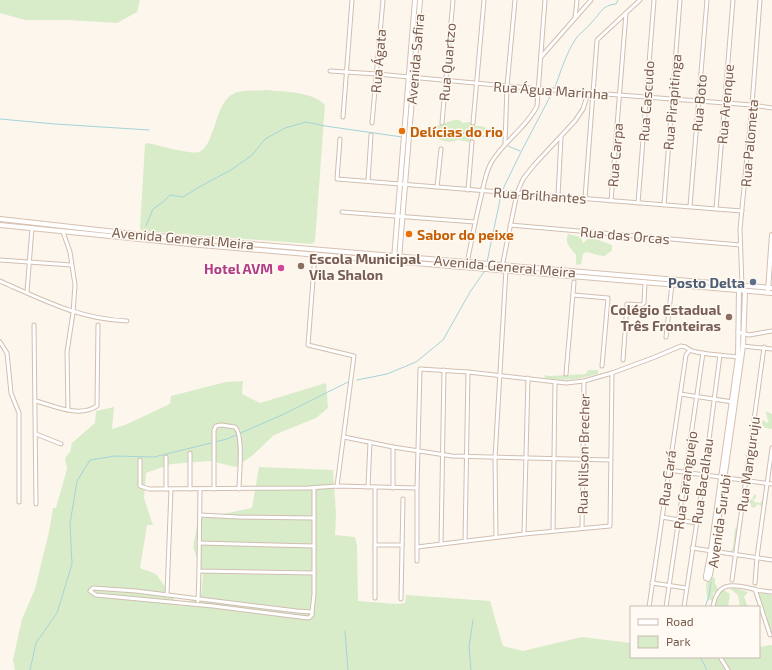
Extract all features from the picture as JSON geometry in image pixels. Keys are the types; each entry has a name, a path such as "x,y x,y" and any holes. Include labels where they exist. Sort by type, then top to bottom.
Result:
{"main road":[{"name":"Avenida Safira","path":"399,259 409,141 415,0"},
{"name":"Avenida Safira","path":"394,259 403,141 420,0"},
{"name":"Avenida General Meira","path":"0,219 64,230 315,254 467,263 575,280 645,282 739,290 770,290"},
{"name":"Avenida General Meira","path":"0,225 316,249 394,259"},
{"path":"770,290 772,235"},
{"path":"315,254 316,249"},
{"name":"Avenida General Meira","path":"399,259 742,286 770,290"},
{"path":"739,290 742,286 745,290"},
{"name":"Avenida Surubi","path":"713,551 706,576 708,579 710,575 741,346 738,332 739,290"},
{"name":"Avenida Surubi","path":"733,402 738,357 744,335 745,290"}],"street":[{"path":"342,117 352,0"},
{"name":"Rua Ágata","path":"372,123 383,0"},
{"name":"Rua Quartzo","path":"442,123 453,0"},
{"path":"473,123 484,0"},
{"path":"505,143 507,86 515,0"},
{"path":"467,263 486,173 490,164 505,143 533,115 537,106 546,0"},
{"path":"575,18 577,0"},
{"path":"541,57 591,0"},
{"path":"585,198 597,40 640,0"},
{"name":"Rua Cascudo","path":"638,202 654,0"},
{"name":"Rua Pirapitinga","path":"664,204 680,0"},
{"name":"Rua Boto","path":"690,206 707,0"},
{"name":"Rua Arenque","path":"716,208 734,0"},
{"name":"Rua Palometa","path":"742,286 740,229 760,0"},
{"name":"Rua Carpa","path":"611,201 626,13"},
{"name":"Rua Água Marinha","path":"330,71 588,93 646,96 772,108"},
{"path":"496,537 495,458 504,268 510,225 517,193 523,179 534,165 575,122 583,109 588,93"},
{"path":"368,181 371,135"},
{"path":"558,196 561,137"},
{"name":"Rua Brilhantes","path":"340,139 337,179 742,211"},
{"path":"468,190 472,142"},
{"path":"437,187 441,149"},
{"path":"342,212 403,218 475,222"},
{"name":"Rua das Orcas","path":"510,225 740,245"},
{"path":"27,292 32,228"},
{"path":"64,230 70,252 75,285 73,313 67,352 68,410"},
{"path":"315,254 308,345 354,356 337,486"},
{"path":"0,260 71,265"},
{"path":"566,374 575,280"},
{"path":"0,282 27,292 59,308 73,313 111,320 127,321"},
{"path":"623,360 627,304 644,303 645,282"},
{"path":"666,337 672,284"},
{"path":"573,295 608,298 602,366"},
{"path":"34,325 36,504"},
{"path":"36,401 68,410 79,411 93,409 97,406 98,325"},
{"path":"738,332 749,336 772,331"},
{"path":"0,342 7,353 11,393 19,413 19,502"},
{"path":"417,561 420,369 468,372 566,383 584,381 612,373 655,357 676,347 684,346 690,350 703,353 738,357"},
{"path":"741,346 772,349"},
{"name":"Rua Manguruju","path":"732,580 764,348"},
{"name":"Rua Cará","path":"649,606 686,355 690,350"},
{"name":"Rua Caranguejo","path":"666,606 703,353"},
{"name":"Rua Bacalhau","path":"684,606 720,355"},
{"path":"441,544 441,455 444,370"},
{"path":"465,540 468,372"},
{"path":"417,547 465,540 610,526 612,373"},
{"path":"524,534 528,378"},
{"name":"Rua Nilson Brecher","path":"582,528 584,381"},
{"path":"553,531 555,382"},
{"path":"680,394 733,402"},
{"path":"214,489 214,430 216,426 221,425 235,427 238,430 240,451 239,489"},
{"path":"36,434 61,444"},
{"path":"344,437 441,455 495,458 611,460"},
{"path":"368,487 370,442"},
{"path":"393,447 393,488"},
{"path":"755,583 757,557 772,448"},
{"path":"190,453 190,489"},
{"path":"166,457 166,489"},
{"path":"140,460 140,486 149,489 314,488 337,486 417,488"},
{"path":"668,470 772,484"},
{"path":"375,487 375,598"},
{"path":"312,612 96,588 93,588 90,591 96,595 198,604 309,618 312,616 314,594 314,488"},
{"path":"167,601 171,489"},
{"path":"198,604 200,489"},
{"path":"401,599 402,499"},
{"path":"200,515 314,518"},
{"path":"662,517 696,523"},
{"path":"200,544 314,546"},
{"path":"375,545 402,545"},
{"path":"692,548 772,560"},
{"path":"199,571 314,573"},
{"path":"652,583 686,588"},
{"path":"713,606 717,594 723,587 730,585 772,592"},
{"path":"755,590 770,635"},
{"path":"767,625 772,625"},
{"path":"721,658 728,670"}],"green space":[{"path":"0,0 140,0 137,12 117,23 68,20 25,20 0,13"},
{"path":"266,90 289,92 313,97 325,105 315,241 312,244 143,231 140,229 145,144 148,143 195,153 199,152 205,148 209,141 219,113 228,98 238,92"},
{"path":"454,120 459,120 463,123 470,122 473,125 485,127 487,131 476,131 474,138 468,142 459,140 449,142 440,140 433,130 435,126"},
{"path":"493,231 495,234 493,241 489,241 487,237 481,245 480,244 484,239 484,235 488,237 490,232"},
{"path":"568,234 581,238 583,243 590,237 612,245 612,250 605,256 586,252 583,254 581,264 576,265 576,255 567,243"},
{"path":"588,370 598,370 598,374 578,379 565,380 545,378 544,375 586,374"},
{"path":"243,381 242,394 260,403 326,383 328,408 316,418 274,435 253,455 236,467 210,461 171,464 146,473 144,498 153,525 147,525 140,568 156,574 179,606 201,596 203,575 193,547 198,519 252,508 259,467 333,470 336,513 335,535 355,537 357,545 358,601 397,604 405,603 406,595 490,601 503,646 523,651 582,637 630,643 630,658 760,658 760,647 772,645 772,670 15,670 13,660 22,619 35,589 49,532 53,508 56,508 67,469 65,458 70,452 72,443 95,423 96,411 114,407 112,429 125,425 170,404 171,396 226,382"},
{"path":"766,411 772,414 772,429 765,428 762,424 763,420 767,423 769,421"},
{"path":"755,494 757,496 754,500 752,498"},
{"path":"751,499 754,500 754,502 760,503 763,501 763,505 761,506 758,504 754,508 751,507 751,504 749,503"},
{"path":"736,527 738,528 734,551 729,552 733,547"},
{"path":"712,577 715,578 715,583 718,589 716,593 713,592 713,601 707,599 706,584"},
{"path":"735,588 748,592 744,597 748,606 740,606 738,595 730,589"},
{"path":"722,589 730,594 728,606 715,606"},
{"path":"754,592 772,595 772,634 766,617 768,616 760,610 760,606 758,606"}],"waterway":[{"path":"555,87 566,57 577,38 602,10 608,6 616,4 618,0"},
{"path":"503,189 552,93"},
{"path":"0,119 149,130"},
{"path":"146,226 153,209 170,195 183,197 231,170 252,155 265,139 285,128 306,122 402,137"},
{"path":"410,136 436,136 441,132 471,134 494,138"},
{"path":"508,146 520,151"},
{"path":"487,262 501,195"},
{"path":"357,380 387,374 416,362 443,340 470,292 484,272"},
{"path":"30,670 36,643 57,613 72,564 70,524 77,481 90,460 115,456 154,457 227,439 284,414 348,382"},
{"path":"705,606 709,596 711,582"},
{"path":"471,670 469,647 473,620"},
{"path":"345,631 348,670"},
{"path":"701,658 707,670"}],"place":[{"name":"Delícias do rio","path":"402,131"},
{"name":"Sabor do peixe","path":"409,234"},
{"name":"Escola Municipal Vila Shalon","path":"301,266"},
{"name":"Hotel AVM","path":"281,268"},
{"name":"Posto Delta","path":"753,282"},
{"name":"Colégio Estadual Três Fronteiras","path":"729,317"}]}
